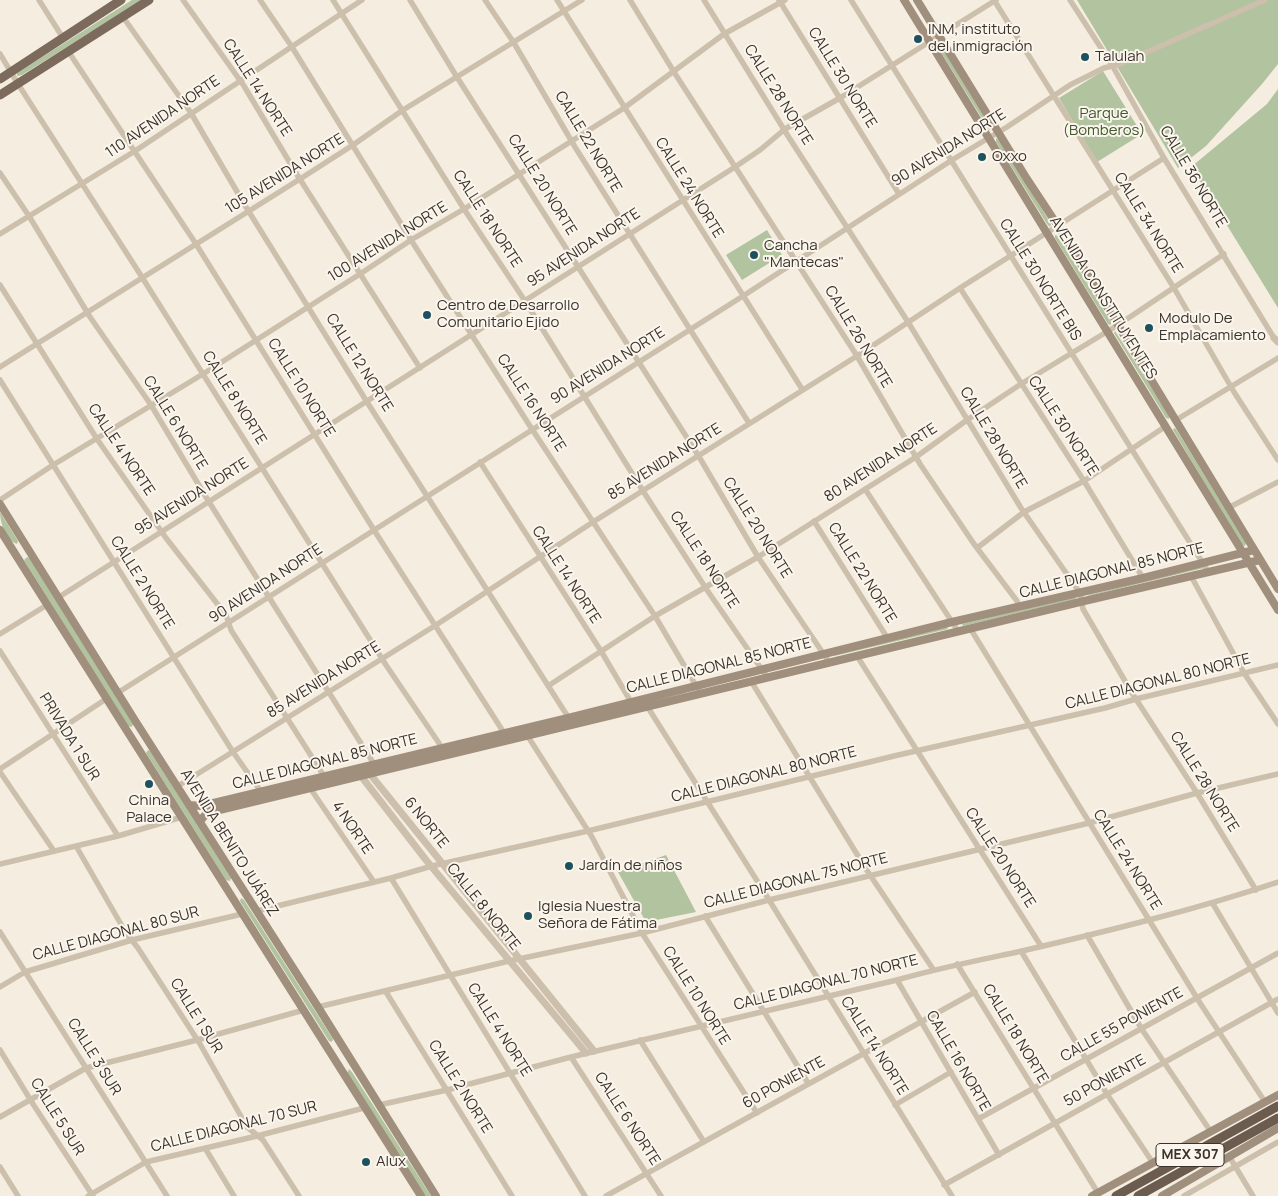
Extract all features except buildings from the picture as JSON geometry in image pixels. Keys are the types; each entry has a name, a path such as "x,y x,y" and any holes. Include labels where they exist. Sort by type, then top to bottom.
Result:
{"highway":[{"name":"MEX 307","path":"1116,1196 1278,1106"},
{"name":"MEX 307","path":"1138,1196 1278,1118"},
{"path":"1109,1196 1127,1190"}],"main road":[{"path":"0,95 149,0"},
{"name":"AVENIDA CONSTITUYENTES","path":"904,0 1278,610"},
{"name":"AVENIDA CONSTITUYENTES","path":"917,0 1058,226 1278,589"},
{"path":"0,79 117,1"},
{"name":"AVENIDA BENITO JUÁREZ","path":"0,502 136,722 236,877 436,1196"},
{"name":"AVENIDA BENITO JUÁREZ","path":"0,530 420,1196"},
{"path":"10,545 19,546 22,540"},
{"name":"CALLE DIAGONAL 85 NORTE","path":"190,805 201,806 504,732 647,706 857,656 970,628 1080,598 1143,578 1254,550"},
{"path":"20,561 25,554 32,555"},
{"name":"CALLE DIAGONAL 85 NORTE","path":"200,821 207,812 509,740 631,702 762,668 952,622 1209,573 1260,560"},
{"path":"125,727 132,730 136,722"},
{"path":"142,754 147,747 154,749"},
{"path":"223,882 231,883 236,877"},
{"path":"236,904 240,896 249,899"},
{"path":"326,1045 334,1047 338,1040"},
{"path":"344,1074 348,1067 356,1068"},
{"path":"1095,1195 1278,1095"},
{"path":"1162,1196 1278,1128"}],"street":[{"path":"39,0 63,38"},
{"name":"CALLE 14 NORTE","path":"183,0 239,81 420,368"},
{"name":"CALLE 16 NORTE","path":"260,0 292,47 411,240 532,429 655,616 700,693"},
{"name":"CALLE 18 NORTE","path":"333,0 464,209 585,396 643,491 767,677"},
{"name":"110 AVENIDA NORTE","path":"0,234 135,152 341,12 362,0"},
{"name":"CALLE 20 NORTE","path":"410,0 698,455 758,557 829,662"},
{"name":"CALLE 22 NORTE","path":"486,0 629,234 749,423"},
{"name":"CALLE 24 NORTE","path":"557,0 802,389"},
{"name":"105 AVENIDA NORTE","path":"0,367 353,146 403,110 458,78 582,0"},
{"name":"CALLE 26 NORTE","path":"630,0 674,72 857,356 916,457 1020,608"},
{"name":"CALLE 28 NORTE","path":"704,0 908,322 1024,512 1080,598 1082,610 1256,890"},
{"name":"CALLE 30 NORTE BIS","path":"851,0 1209,573"},
{"name":"95 AVENIDA NORTE","path":"59,597 735,167 760,150 784,129 840,98 995,0"},
{"name":"CALLE 34 NORTE","path":"995,0 1174,288 1278,460"},
{"name":"CALLE 36 NORTE","path":"1070,0 1112,65 1164,158 1277,339"},
{"name":"90 AVENIDA NORTE","path":"119,692 229,623 321,562 743,296 1070,85 1104,68 1120,64 1266,0"},
{"name":"100 AVENIDA NORTE","path":"0,502 53,465 203,374 411,240 464,209 624,108 724,34 782,1"},
{"name":"CALLE 30 NORTE","path":"782,1 899,194"},
{"name":"CALLE 12 NORTE","path":"123,17 191,113 248,211 367,402 571,721"},
{"name":"CALLE 10 NORTE","path":"68,52 196,244 374,530 509,740"},
{"name":"CALLE 8 NORTE","path":"0,54 382,658 447,755"},
{"name":"85 AVENIDA NORTE","path":"178,786 488,592 593,522 857,356 1164,158"},
{"name":"CALLE 6 NORTE","path":"0,173 87,312 151,405 209,502 374,764"},
{"name":"80 AVENIDA NORTE","path":"548,686 655,616 758,557 916,457 1021,384 1108,332 1224,254"},
{"name":"CALLE 4 NORTE","path":"0,285 97,439 162,531 226,615 231,630 324,776"},
{"name":"CALLE 30 NORTE","path":"960,288 1084,481 1143,578"},
{"path":"1176,420 1278,358"},
{"name":"CALLE 2 NORTE","path":"0,380 118,571 233,752 266,799"},
{"path":"977,548 1024,512 1084,481 1166,426"},
{"name":"CALLE 14 NORTE","path":"480,462 601,651 631,702"},
{"path":"1228,508 1278,482"},
{"path":"865,489 958,631"},
{"name":"CALLE 22 NORTE","path":"814,521 888,639"},
{"path":"1191,576 1244,673 1278,724"},
{"path":"0,634 47,605"},
{"name":"CALLE 24 NORTE","path":"970,628 1197,998 1265,1102"},
{"name":"PRIVADA 1 SUR","path":"0,651 118,836"},
{"name":"CALLE 20 NORTE","path":"857,656 1041,946"},
{"name":"CALLE DIAGONAL 80 NORTE","path":"257,911 432,866 588,831 706,801 1105,708 1278,665"},
{"path":"751,681 871,876 933,969"},
{"path":"54,851 0,770 106,699"},
{"name":"CALLE 14 NORTE","path":"647,706 952,1196"},
{"name":"CALLE 10 NORTE","path":"527,735 588,831 642,933 756,1113"},
{"name":"CALLE DIAGONAL 75 NORTE","path":"318,1007 508,961 642,933 769,900 1089,823 1197,793 1278,774"},
{"name":"CALLE 8 NORTE","path":"366,775 432,866 586,1054"},
{"name":"6 NORTE","path":"366,775 443,864 594,1051"},
{"name":"4 NORTE","path":"310,788 374,882"},
{"path":"0,864 118,836 182,817"},
{"name":"CALLE 1 SUR","path":"76,846 126,933 197,1040 247,1127 263,1140 299,1196"},
{"name":"CALLE 4 NORTE","path":"391,878 585,1196"},
{"name":"CALLE DIAGONAL 70 NORTE","path":"379,1105 512,1074 594,1051 896,980 933,969 1021,951 1150,920 1212,904 1278,882"},
{"path":"1212,904 1278,1013"},
{"name":"CALLE DIAGONAL 80 SUR","path":"0,987 25,972 132,940 242,914"},
{"path":"705,916 808,1083"},
{"name":"CALLE 3 SUR","path":"0,932 167,1196"},
{"path":"1087,935 1141,1028 1211,1132"},
{"path":"1021,951 1107,1094 1153,1163"},
{"name":"CALLE 55 PONIENTE","path":"978,1119 1278,953"},
{"name":"CALLE 18 NORTE","path":"957,964 1055,1123 1095,1195"},
{"name":"CALLE 16 NORTE","path":"896,980 999,1154"},
{"name":"CALLE 2 NORTE","path":"386,992 512,1196"},
{"name":"60 PONIENTE","path":"606,1196 975,992"},
{"name":"50 PONIENTE","path":"944,1185 1278,999"},
{"path":"0,1118 86,1068 304,1010"},
{"path":"640,1040 704,1142"},
{"name":"CALLE 5 SUR","path":"0,1050 91,1195"},
{"name":"CALLE 6 NORTE","path":"571,1057 661,1196"},
{"path":"895,1105 950,1072"},
{"name":"CALLE DIAGONAL 70 SUR","path":"91,1195 146,1162 364,1108"},
{"path":"1184,1196 1278,1142"},
{"path":"205,1148 234,1196"},
{"path":"1229,1156 1253,1196"},
{"path":"0,1167 18,1196"}],"green space":[{"path":"132,0 142,0 22,75 17,76 17,73"},
{"path":"1077,0 1278,0 1278,64 1206,146 1178,168"},
{"path":"936,43 940,44 991,127 990,130 937,46"},
{"name":"Parque (Bomberos)","path":"1103,71 1142,134 1097,162 1059,98"},
{"path":"1278,89 1278,308 1191,167 1267,104"},
{"path":"996,138 1000,141 1051,224 1050,227 996,142"},
{"name":"Cancha \"Mantecas\"","path":"767,230 782,255 742,280 726,255"},
{"path":"1055,235 1058,236 1111,322 1111,325 1108,324 1055,238"},
{"path":"1115,331 1169,415 1169,419 1166,418 1114,333"},
{"path":"1174,428 1246,543 1245,546 1242,545 1173,430"},
{"path":"0,512 18,541 17,544 4,531"},
{"path":"27,557 30,558 133,724 132,727 128,726 24,560"},
{"path":"1204,568 1088,596 1089,595"},
{"path":"1075,597 1076,599 963,626 962,624"},
{"path":"947,627 948,629 834,656 837,654"},
{"path":"148,750 231,878 230,881 226,880 146,753"},
{"path":"666,855 696,912 646,922 618,872"},
{"path":"241,898 333,1039 332,1042 329,1041 240,901"},
{"path":"349,1069 431,1196 425,1196 347,1073"}],"place":[{"name":"INM, instituto del inmigración","path":"918,39"},
{"name":"Talulah","path":"1085,57"},
{"name":"Oxxo","path":"982,157"},
{"name":"Cancha \"Mantecas\"","path":"754,255"},
{"name":"Centro de Desarrollo Comunitario Ejido","path":"427,315"},
{"name":"Modulo De Emplacamiento","path":"1149,328"},
{"name":"China Palace","path":"149,784"},
{"name":"Jardín de niños","path":"569,866"},
{"name":"Iglesia Nuestra Señora de Fátima","path":"528,916"},
{"name":"Alux","path":"366,1162"}]}
